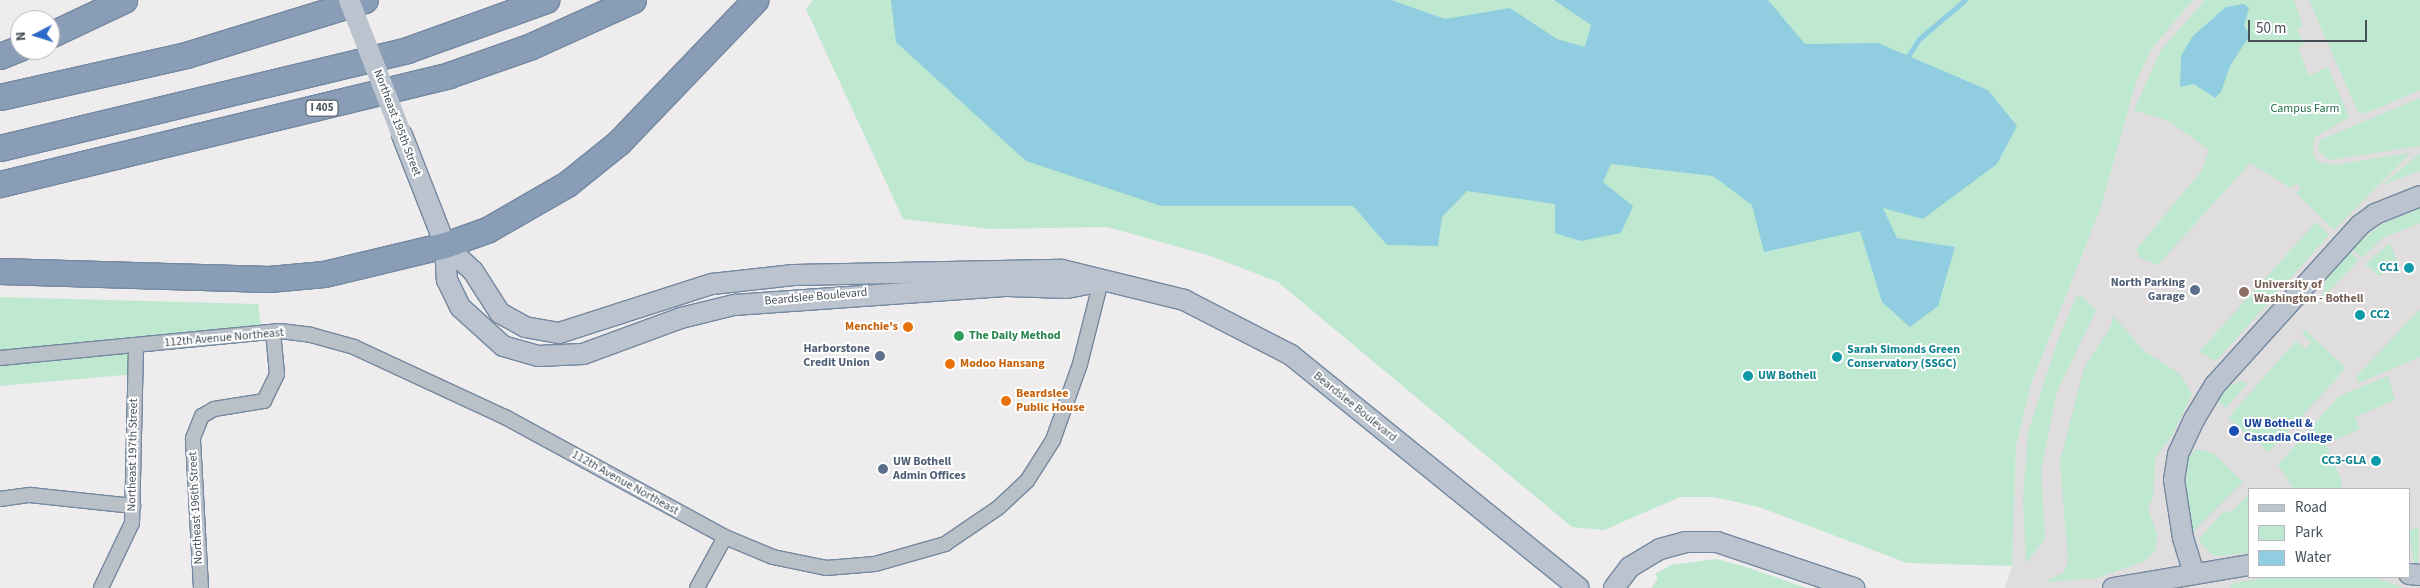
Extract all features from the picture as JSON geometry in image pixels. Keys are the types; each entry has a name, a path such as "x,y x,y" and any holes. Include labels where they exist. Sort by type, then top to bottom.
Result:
{"highway":[{"path":"60,30 124,0"},
{"path":"0,97 186,56 365,0"},
{"path":"0,132 410,36 509,0"},
{"path":"0,148 407,50 546,0"},
{"name":"I 405","path":"0,172 423,70 501,44 606,0"},
{"name":"I 405","path":"0,184 449,75 529,47 633,0"},
{"path":"0,272 268,279 324,274 445,246 486,230 567,184 620,142 755,0"}],"main road":[{"name":"Northeast 195th Street","path":"349,0 445,246 447,280 460,308 502,346 538,356"},
{"path":"2197,581 2182,538 2174,480 2178,454 2194,418 2215,386 2360,225 2420,196"},
{"name":"Northeast 195th Street","path":"445,246 473,271 500,313 542,332"},
{"name":"Beardslee Boulevard","path":"542,332 575,331 663,297 712,284 794,275 1062,270 1184,300 1283,350 1579,588"},
{"name":"Beardslee Boulevard","path":"538,356 584,354 681,318 734,305 1008,286 1068,288 1101,281"},
{"path":"1614,588 1630,567 1660,549 1686,542 1717,542 1854,588"},
{"path":"2113,588 2197,581 2248,565"}],"street":[{"name":"112th Avenue Northeast","path":"0,358 273,332 310,335 354,347 505,417 725,537 773,557 826,568 876,564 920,554 976,524 1027,481 1053,440 1080,364 1101,281"},
{"name":"Northeast 196th Street","path":"201,588 193,438 202,416 214,410 264,401 277,374 273,332"},
{"name":"Northeast 197th Street","path":"101,588 127,538 133,506 136,345"},
{"path":"0,499 30,495 133,506"},
{"path":"697,588 725,537"}],"shaded area":[{"name":"University of Washington - Bothell","path":"2193,0 2420,0 2420,588 2005,588 2012,566 2016,446 2031,384 2101,207 2136,82 2152,48"}],"green space":[{"path":"813,0 2193,0 2152,48 2136,82 2101,207 2031,384 2016,446 2012,566 1907,563 1759,507 1714,497 1680,497 1604,530 1572,527 1278,282 1211,256 1107,227 991,229 903,219 806,9"},
{"name":"Campus Farm","path":"2205,0 2294,0 2303,26 2297,29 2304,44 2298,48 2309,76 2328,67 2349,117 2314,138 2313,156 2319,162 2334,165 2410,153 2334,230 2296,193 2301,188 2296,183 2291,188 2250,163 2158,265 2140,258 2136,250 2203,169 2209,150 2169,121 2134,110 2161,50"},
{"path":"2309,0 2420,0 2420,90 2364,114 2357,110"},
{"path":"2420,98 2420,146 2329,160 2318,151 2320,140"},
{"path":"2420,153 2420,171 2385,184 2385,183"},
{"path":"2420,208 2420,223 2383,238 2362,257 2351,249 2382,224"},
{"path":"2316,222 2329,235 2216,361 2199,352"},
{"path":"2390,243 2398,263 2379,276 2365,264"},
{"path":"2349,251 2359,260 2322,298 2326,277"},
{"path":"2082,296 2096,310 2057,392 2041,471 2045,538 2026,564 2023,498 2028,432 2058,340 2076,297"},
{"path":"0,297 258,304 262,333 136,345 135,374 0,386"},
{"path":"2420,309 2420,357 2359,383 2356,377"},
{"path":"2113,315 2144,351 2180,374 2192,394 2173,434 2155,458 2153,497 2148,509 2157,534 2156,550 2145,561 2097,578 2045,582 2064,572 2068,561 2060,462 2084,368 2111,326"},
{"path":"2305,330 2346,368 2269,452 2228,418 2296,341 2305,349 2311,342 2302,334"},
{"path":"2388,376 2395,400 2355,417 2360,429 2326,444 2342,482 2340,488 2293,488 2278,465 2339,396"},
{"path":"2244,381 2247,384 2226,408 2217,400 2227,386"},
{"path":"2196,449 2213,453 2243,482 2193,532 2186,486 2188,458"},
{"path":"2248,495 2248,553 2214,556 2198,540 2224,511 2231,512"},
{"path":"2419,527 2418,564 2414,564 2410,531"},
{"path":"1716,559 1807,588 1651,588 1658,579 1655,574 1671,565"},
{"path":"2264,578 2377,578 2404,588 2231,588 2231,584"}],"water":[{"path":"891,0 1391,0 1445,19 1510,8 1557,39 1585,47 1591,25 1554,0 1768,0 1805,44 1878,43 1988,90 2017,126 1997,164 1923,219 1883,208 1897,238 1955,247 1938,306 1910,327 1882,302 1860,231 1764,252 1752,205 1713,176 1611,164 1603,182 1633,206 1621,233 1581,241 1555,233 1555,204 1467,191 1442,217 1438,246 1387,245 1353,206 1161,206 1026,161 896,42"},
{"path":"2244,4 2249,8 2244,26 2250,35 2230,66 2221,92 2215,98 2194,84 2180,87 2181,56 2193,36 2226,7"}],"waterway":[{"path":"1908,56 1919,39 1965,0"}],"place":[{"name":"CC1","path":"2409,268"},
{"name":"North Parking Garage","path":"2195,290"},
{"name":"University of Washington - Bothell","path":"2244,292"},
{"name":"CC2","path":"2360,315"},
{"name":"Menchie's","path":"908,327"},
{"name":"The Daily Method","path":"959,336"},
{"name":"Harborstone Credit Union","path":"880,356"},
{"name":"Sarah Simonds Green Conservatory (SSGC)","path":"1837,357"},
{"name":"Modoo Hansang","path":"950,364"},
{"name":"UW Bothell","path":"1748,376"},
{"name":"Beardslee Public House","path":"1006,401"},
{"name":"UW Bothell & Cascadia College","path":"2234,431"},
{"name":"CC3-GLA","path":"2376,461"},
{"name":"UW Bothell Admin Offices","path":"883,469"}]}
